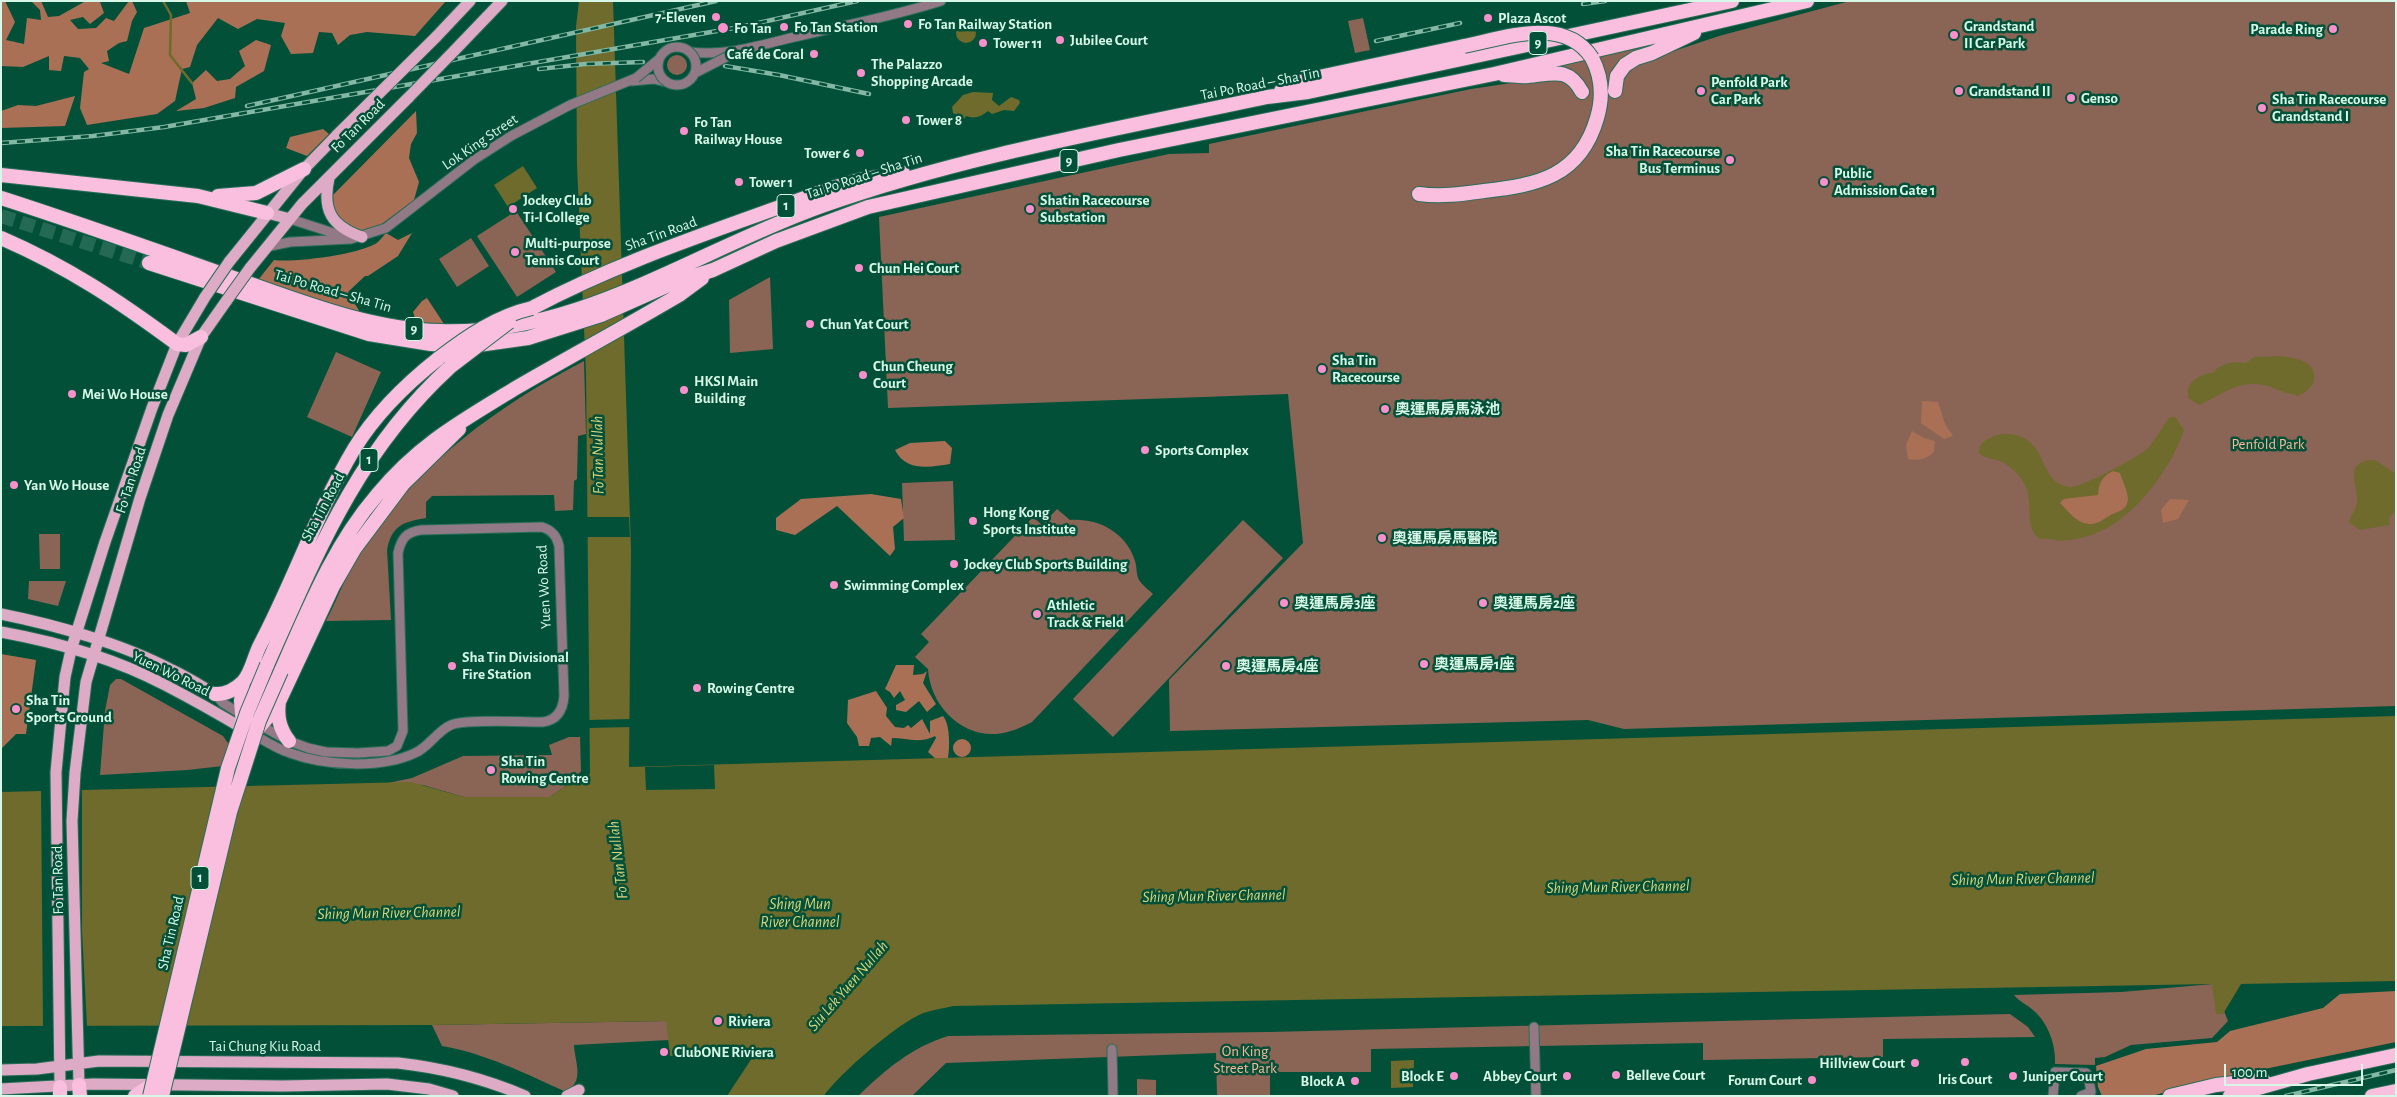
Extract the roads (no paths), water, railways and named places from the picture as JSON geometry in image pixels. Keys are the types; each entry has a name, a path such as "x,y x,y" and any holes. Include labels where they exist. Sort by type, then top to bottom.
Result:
{"highway":[{"name":"Tai Po Road – Sha Tin","path":"149,262 369,334 422,342 471,346 528,338 628,297 823,206 951,166 1268,97 1314,91 1732,1"},
{"name":"Tai Po Road – Sha Tin","path":"628,297 712,270 788,236 868,207 895,200 1119,150 1494,74 1693,26 1713,24 1807,1"},
{"path":"1615,91 1617,76 1624,65 1713,24"},
{"path":"1268,97 1305,80 1523,34 1555,33 1568,37 1585,49 1598,70 1601,88 1599,109 1592,134 1572,161 1555,174 1536,183 1516,188 1442,196 1419,194"},
{"path":"1494,74 1525,76 1560,72 1569,76 1582,92"},
{"name":"Sha Tin Road","path":"150,1091 228,768 247,713 261,662 357,477 399,420 450,367 502,326 572,286 836,187 860,180 951,166"},
{"path":"205,198 256,192 304,169"},
{"path":"1,175 205,198 267,213"},
{"name":"Tai Po Road – Sha Tin","path":"1,198 333,311 385,324 437,331 471,331 582,315"},
{"path":"1,238 57,264 88,281 178,344 186,345 201,337"},
{"name":"Sha Tin Road","path":"162,1096 230,812 259,721 285,676 328,568 368,505 395,474 422,448 456,423 679,295 712,270"},
{"path":"285,676 278,686 266,682 256,669 261,662 276,616 332,491 354,449 388,404 439,358 495,321 513,312 532,308"},
{"path":"216,694 226,693 243,682 261,662"},
{"path":"285,676 279,700 279,722 282,733 289,740"},
{"path":"243,682 250,726"},
{"path":"250,726 279,700"},
{"path":"2230,1096 2396,1055"},
{"path":"2170,1096 2249,1081 2289,1080"},
{"path":"135,1096 150,1091"},
{"path":"2372,1096 2396,1091"}],"main road":[{"name":"Fo Tan Road","path":"60,1091 58,1066 56,772 64,686 76,633 128,474 178,344 204,297 229,262 304,169 470,1"},
{"name":"Fo Tan Road","path":"79,1090 72,821 75,772 86,682 140,498 168,415 201,337 266,248 329,176 502,1"},
{"path":"329,176 326,200 332,217 345,231 357,238"},
{"path":"267,213 290,219"},
{"name":"Yuen Wo Road","path":"1,614 76,633 132,652 172,670 216,694"},
{"name":"Yuen Wo Road","path":"1,632 93,656 165,685 250,726"},
{"name":"Tai Chung Kiu Road","path":"1,1070 37,1070 77,1062 99,1060 398,1063 436,1067 482,1079 525,1096"},
{"path":"1,1089 150,1091 387,1084 429,1089 453,1096"},
{"path":"568,1096 579,1090"}],"street":[{"path":"690,52 738,51 884,18 941,1"},
{"path":"672,47 685,48 696,62 695,73 692,79 683,84 672,85 666,82 659,72 659,60 662,54 672,47"},
{"path":"695,73 738,51"},
{"name":"Lok King Street","path":"266,248 290,242 357,238 395,222 468,164 511,136 570,105 632,81 641,76 659,60"},
{"name":"Lok King Street","path":"632,81 654,79 666,82"},
{"path":"290,219 357,238"},
{"name":"Yuen Wo Road","path":"216,694 222,703 250,726 278,748 306,758 326,762 358,763 391,760 409,755 425,747 451,725 542,722 553,719 561,709 564,696 559,546 555,535 542,527 421,530 406,534 398,554 403,731 400,741 388,751 358,753 326,752 308,748 250,726"},
{"path":"1534,1027 1536,1096"},
{"path":"1112,1049 1113,1096"},
{"path":"2054,1096 2055,1072 2086,1073 2091,1092 2081,1096"}],"water":[{"name":"Shing Mun River Channel","path":"579,1 613,1 631,549 629,767 2396,716 2396,981 2241,984 2223,1014 2216,1014 2212,984 953,1006 923,1013 896,1029 854,1064 824,1096 727,1096 752,1058 744,1054 670,1056 666,1021 432,1025 1,1026 1,792 411,782 464,797 550,797 575,779 590,774 586,374 577,165 576,27"},
{"path":"966,23 973,26 976,33 973,40 966,43 959,40 956,33 959,26"},
{"path":"973,92 993,93 992,100 999,106 1011,97 1019,100 1020,103 1014,111 1004,110 992,114 988,111 980,116 966,116 964,119 953,113 952,107 963,95"},
{"path":"523,166 537,188 508,207 494,185"},
{"path":"2283,356 2303,361 2312,369 2314,374 2313,383 2310,388 2301,394 2296,396 2268,386 2254,384 2230,389 2199,405 2188,398 2189,386 2198,377 2213,373 2224,365 2237,362 2246,363 2254,357"},
{"path":"2170,417 2175,417 2184,430 2178,446 2158,479 2146,495 2117,521 2102,531 2085,537 2062,541 2046,538 2040,539 2032,528 2028,491 2021,478 2004,463 1979,453 1980,446 1991,437 2004,434 2019,436 2031,443 2036,449 2050,476 2055,481 2070,487 2076,486 2109,471 2143,452 2148,448","holes":["2113,471 2120,473 2127,493 2126,506 2121,511 2112,514 2100,522 2094,524 2083,523 2072,516 2060,503 2063,499 2098,495 2103,478"]},
{"path":"2371,460 2377,461 2396,474 2396,510 2389,518 2390,525 2360,530 2349,522 2357,502 2354,474 2357,465"},
{"path":"1414,1060 1413,1087 1391,1088 1391,1061"}],"waterway":[{"path":"163,1 171,15 170,55 192,83"}],"tunnel":[{"path":"1,216 149,263"}],"railway":[{"path":"247,106 716,1"},
{"path":"1,143 93,136 164,127 740,27 857,1"},
{"path":"1583,4 1605,1"},
{"path":"1376,41 1460,23"},
{"path":"539,69 585,64 643,62"},
{"path":"725,66 869,94"},
{"path":"2286,1096 2396,1070"}],"place":[{"name":"7-Eleven","path":"716,17"},
{"name":"Plaza Ascot","path":"1488,18"},
{"name":"Fo Tan Railway Station","path":"908,24"},
{"name":"Fo Tan Station","path":"784,27"},
{"name":"Fo Tan","path":"723,28"},
{"name":"Parade Ring","path":"2333,29"},
{"name":"Grandstand II Car Park","path":"1954,35"},
{"name":"Jubilee Court","path":"1060,40"},
{"name":"Tower 11","path":"983,43"},
{"name":"Café de Coral","path":"814,54"},
{"name":"The Palazzo Shopping Arcade","path":"861,73"},
{"name":"Penfold Park Car Park","path":"1701,91"},
{"name":"Grandstand II","path":"1959,91"},
{"name":"Genso","path":"2071,98"},
{"name":"Sha Tin Racecourse Grandstand I","path":"2262,108"},
{"name":"Tower 8","path":"906,120"},
{"name":"Fo Tan Railway House","path":"684,131"},
{"name":"Tower 6","path":"860,153"},
{"name":"Sha Tin Racecourse Bus Terminus","path":"1730,160"},
{"name":"Tower 1","path":"739,182"},
{"name":"Public Admission Gate 1","path":"1824,182"},
{"name":"Jockey Club Ti-I College","path":"513,209"},
{"name":"Shatin Racecourse Substation","path":"1030,209"},
{"name":"Multi-purpose Tennis Court","path":"515,252"},
{"name":"Chun Hei Court","path":"859,268"},
{"name":"Chun Yat Court","path":"810,324"},
{"name":"Sha Tin Racecourse","path":"1322,369"},
{"name":"Chun Cheung Court","path":"863,375"},
{"name":"HKSI Main Building","path":"684,390"},
{"name":"Mei Wo House","path":"72,394"},
{"name":"奧運馬房馬泳池","path":"1385,409"},
{"name":"Sports Complex","path":"1145,450"},
{"name":"Yan Wo House","path":"14,485"},
{"name":"Hong Kong Sports Institute","path":"973,521"},
{"name":"奧運馬房馬醫院","path":"1382,538"},
{"name":"Jockey Club Sports Building","path":"954,564"},
{"name":"Swimming Complex","path":"834,585"},
{"name":"奧運馬房3座","path":"1284,603"},
{"name":"奧運馬房2座","path":"1483,603"},
{"name":"Athletic Track & Field","path":"1037,614"},
{"name":"奧運馬房1座","path":"1424,664"},
{"name":"Sha Tin Divisional Fire Station","path":"452,666"},
{"name":"奧運馬房4座","path":"1226,666"},
{"name":"Rowing Centre","path":"697,688"},
{"name":"Sha Tin Sports Ground","path":"16,709"},
{"name":"Sha Tin Rowing Centre","path":"491,770"},
{"name":"Riviera","path":"718,1021"},
{"name":"ClubONE Riviera","path":"664,1052"},
{"name":"Iris Court","path":"1965,1062"},
{"name":"Hillview Court","path":"1915,1063"},
{"name":"Belleve Court","path":"1616,1075"},
{"name":"Block E","path":"1454,1076"},
{"name":"Abbey Court","path":"1567,1076"},
{"name":"Juniper Court","path":"2013,1076"},
{"name":"Forum Court","path":"1812,1080"},
{"name":"Block A","path":"1355,1081"}],"park label":[{"name":"Penfold Park","path":"2268,444"},
{"name":"On King Street Park","path":"1245,1060"}],"water label":[{"name":"Fo Tan Nullah","path":"598,455"},
{"name":"Fo Tan Nullah","path":"618,860"},
{"name":"Siu Lek Yuen Nullah","path":"848,986"}]}
